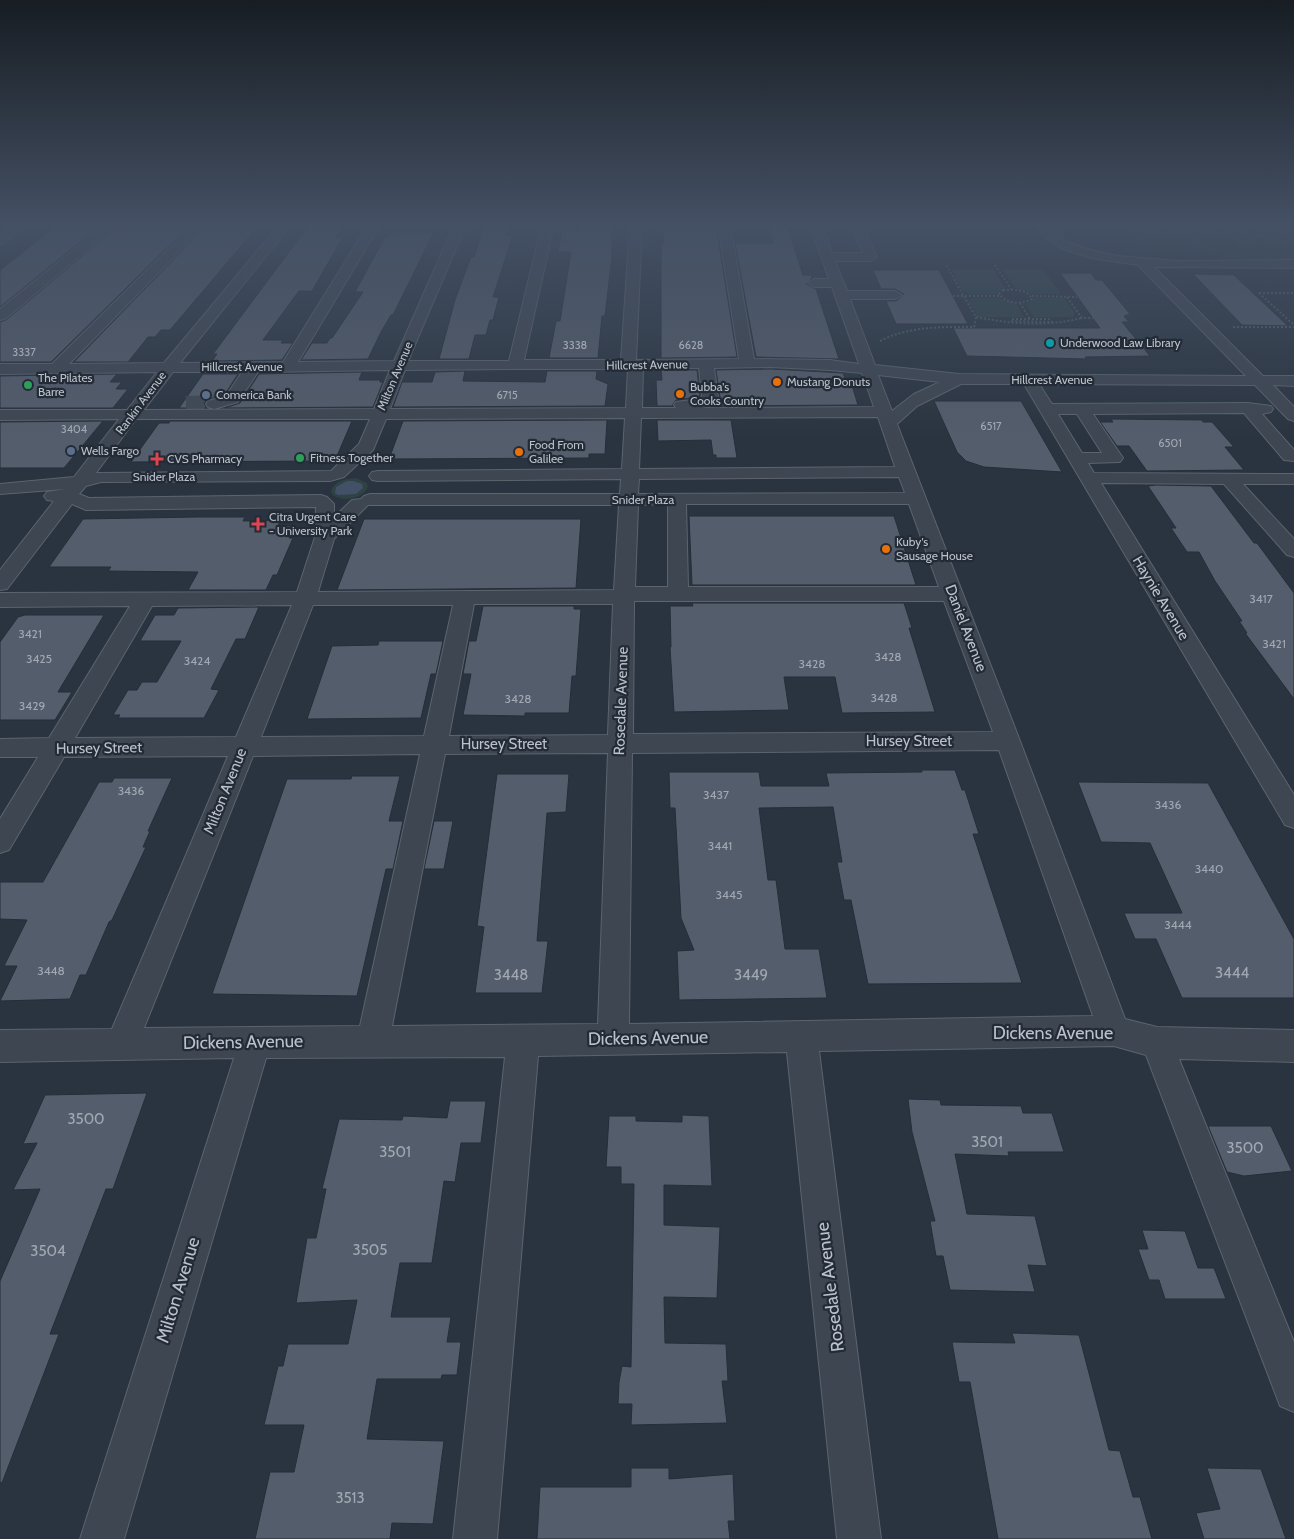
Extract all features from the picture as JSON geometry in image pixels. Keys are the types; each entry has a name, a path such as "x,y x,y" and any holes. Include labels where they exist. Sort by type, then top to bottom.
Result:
{"street":[{"path":"0,316 23,297"},
{"path":"57,368 128,297"},
{"name":"Rankin Avenue","path":"0,584 168,368 226,297"},
{"path":"288,367 331,297"},
{"name":"Milton Avenue","path":"122,1043 305,600 325,537 323,503 316,496 317,489 321,482 334,475 367,446 429,297"},
{"path":"515,366 531,297"},
{"name":"Rosedale Avenue","path":"613,1038 624,596 634,408 632,365 634,297"},
{"path":"736,297 747,363"},
{"name":"Daniel Avenue","path":"842,297 1114,1031"},
{"path":"1176,297 1291,414"},
{"path":"771,363 775,356 776,346"},
{"name":"Hillcrest Avenue","path":"0,368 771,363 830,366 959,379 1294,381"},
{"path":"0,415 135,410 380,414 694,405 703,403 710,397 706,364"},
{"path":"214,404 232,399 253,367"},
{"path":"634,408 886,418 916,399 959,379"},
{"name":"Haynie Avenue","path":"1029,380 1294,817"},
{"path":"135,410 186,404"},
{"path":"1046,409 1248,408 1291,414"},
{"path":"1248,408 1290,456 1294,456"},
{"path":"1076,458 1114,458 1082,409"},
{"path":"367,446 375,474"},
{"name":"Snider Plaza","path":"0,491 75,489 101,477 334,475 356,470 375,474 906,472"},
{"name":"Milton Avenue","path":"325,537 365,502 378,494 382,488 382,481 375,474"},
{"path":"1088,478 1294,479"},
{"path":"1228,478 1294,551"},
{"name":"Snider Plaza","path":"75,489 86,504 323,503 341,507 365,502 915,498"},
{"path":"677,500 678,594"},
{"path":"0,600 465,599 678,594 953,594"},
{"path":"373,1041 465,599"},
{"path":"0,842 144,601"},
{"name":"Hursey Street","path":"0,748 1008,741"},
{"name":"Dickens Avenue","path":"0,1046 122,1043 523,1041 1114,1031 1157,1043 1294,1046"},
{"name":"Rosedale Avenue","path":"801,1036 859,1539"},
{"path":"475,1539 523,1041"},
{"name":"Milton Avenue","path":"102,1539 255,1042"},
{"path":"1157,1043 1294,1392"}],"path":[{"path":"876,343 900,333 946,327 974,327 976,317 964,297"},
{"path":"1001,297 1007,301 1020,303 1030,300 1032,297"},
{"path":"1068,297 1082,318"},
{"path":"1263,297 1294,326"},
{"path":"1020,303 1036,328"},
{"path":"976,317 1011,323 1032,322 1052,322 1049,319 1032,322 1012,319 1012,321 1032,322 1061,323 1082,318 1115,318"},
{"path":"1225,327 1294,326"}],"green space":[{"path":"972,298 999,298 1016,303 1024,317 978,317 969,301"},
{"path":"1034,298 1064,298 1074,312 1074,317 1034,317 1025,303 1031,302"},
{"path":"356,478 367,483 368,487 357,497 347,499 337,497 331,492 338,483"}],"water":[{"path":"347,481 362,484 363,488 356,494 338,495 335,493 336,487"}],"building":[{"path":"0,297 13,297 0,307"},
{"path":"34,297 117,297 51,362 0,362 0,322 6,320"},
{"path":"137,297 198,297 170,330 161,330 155,337 148,337 128,362 74,362"},
{"path":"256,297 295,297 263,340 283,340 281,343 293,343 282,360 212,361 217,354 213,354"},
{"path":"360,297 402,297 393,315 391,315 381,332 368,359 301,360 312,343 327,343"},
{"path":"456,297 499,297 493,320 490,320 486,335 475,335 469,359 439,359"},
{"path":"564,297 607,297 605,316 602,316 598,358 549,358 556,321 560,321"},
{"path":"661,297 727,297 737,357 661,358"},
{"path":"745,297 819,297 839,359 756,357"},
{"path":"901,297 953,297 968,324 896,324 886,301 896,301"},
{"name":"Underwood Law Library","path":"1077,297 1116,297 1130,314 1124,316 1129,322 1122,322 1150,356 1085,357 1087,359 967,356 953,328 1100,328"},
{"path":"1215,297 1257,297 1288,326 1242,325"},
{"path":"771,369 843,373 845,379 850,379 858,405 712,406 720,397 716,370"},
{"path":"661,370 697,370 700,395 698,397 676,400 672,406 657,406 656,380 662,380"},
{"path":"465,371 463,381 545,382 547,371 597,371 596,379 608,384 605,406 393,407 402,382 432,382 435,372"},
{"path":"362,372 359,380 380,380 380,382 383,382 373,407 225,408 240,403 259,374"},
{"path":"117,374 110,382 122,382 116,389 128,389 113,408 0,408 0,376"},
{"path":"203,374 238,374 225,394 206,400 204,403 206,408 179,408"},
{"path":"934,401 1021,401 1062,472 984,467 966,461 957,452"},
{"path":"1111,419 1202,420 1203,422 1212,422 1234,447 1225,447 1244,470 1147,471 1129,446 1117,446 1100,422 1113,422"},
{"path":"607,420 605,454 589,454 589,458 389,459 403,421"},
{"path":"657,420 731,420 737,458 716,458 716,455 713,455 711,440 658,441"},
{"path":"103,421 64,468 0,468 0,422"},
{"path":"170,421 352,421 337,456 326,461 131,462 159,423 169,423"},
{"path":"1148,486 1211,486 1294,593 1294,699 1245,633 1247,633 1239,621 1242,621 1215,581 1199,552 1187,552 1171,528 1176,528"},
{"path":"689,516 894,516 916,585 692,585"},
{"path":"245,517 243,521 281,520 278,526 293,526 289,538 293,538 277,575 273,575 266,590 188,590 198,572 108,571 111,567 49,567 83,519"},
{"path":"364,519 581,519 576,588 337,590"},
{"path":"692,603 904,603 912,628 909,628 935,712 842,713 835,677 784,677 789,710 674,712 670,647 670,606 693,606"},
{"path":"483,606 574,606 574,609 581,609 576,676 572,676 569,713 525,713 525,716 463,715 471,674 463,674 469,641 476,641"},
{"path":"259,607 245,639 236,639 211,689 219,690 204,718 118,718 120,715 113,715 128,690 137,690 142,682 157,682 181,641 140,641 155,615 174,615 178,608"},
{"path":"25,615 104,615 58,692 72,692 55,720 0,720 0,642 18,617"},
{"path":"379,641 443,641 436,674 431,674 421,718 307,719 332,646 378,645"},
{"path":"922,770 955,770 962,790 965,790 979,834 973,834 1022,983 868,984 851,900 844,900 837,862 842,862 833,807 759,808 768,880 776,880 785,949 819,949 827,998 679,1000 677,951 694,950 681,918 675,808 670,808 669,772 759,772 761,786 829,786 826,773 922,772"},
{"path":"497,774 569,774 566,812 547,813 537,941 548,941 542,993 475,993 484,927 477,926"},
{"path":"352,776 400,776 389,821 403,821 393,869 386,869 357,996 212,994 287,779 351,779"},
{"path":"114,778 172,778 148,831 150,831 143,847 146,847 112,920 109,922 86,975 80,975 70,999 0,1001 17,966 4,966 27,920 0,919 0,882 43,882 99,782 112,782"},
{"path":"1078,782 1208,783 1294,939 1294,998 1182,998 1156,939 1135,939 1124,913 1182,913 1150,843 1101,842"},
{"path":"434,821 453,821 444,869 424,869"},
{"path":"147,1093 113,1189 106,1189 50,1334 59,1334 2,1483 0,1482 0,1281 40,1189 13,1190 37,1143 23,1144 45,1095"},
{"path":"908,1099 940,1100 941,1105 1021,1106 1023,1113 1052,1113 1064,1152 1008,1152 1009,1156 955,1154 967,1214 1035,1216 1047,1266 1028,1265 1035,1292 950,1290 943,1256 936,1256 930,1221 935,1221 912,1132"},
{"path":"450,1101 486,1101 481,1143 461,1143 455,1182 444,1181 432,1263 400,1263 391,1317 451,1317 447,1342 461,1342 457,1375 442,1375 441,1379 377,1379 367,1439 444,1441 433,1524 392,1523 390,1539 255,1539 270,1472 294,1472 304,1425 264,1425 278,1366 283,1366 288,1344 348,1344 357,1300 296,1303 307,1238 316,1238 326,1189 322,1189 339,1119 402,1120 403,1116 447,1118"},
{"path":"682,1115 709,1116 712,1186 664,1185 664,1225 720,1227 717,1298 664,1297 665,1343 726,1344 728,1381 722,1381 727,1423 631,1425 632,1404 618,1404 622,1366 631,1367 634,1184 621,1184 621,1167 606,1167 609,1116 636,1116 636,1121 682,1122"},
{"path":"1208,1126 1271,1126 1292,1171 1244,1176 1227,1172"},
{"path":"1142,1230 1185,1231 1198,1268 1214,1268 1226,1299 1165,1299 1159,1280 1149,1280 1138,1249 1148,1249"},
{"path":"1012,1333 1079,1335 1109,1450 1120,1451 1133,1497 1140,1497 1152,1539 998,1539 970,1382 959,1382 952,1342 1015,1343"},
{"path":"631,1468 669,1468 669,1479 733,1474 735,1521 728,1521 730,1539 537,1539 540,1487 631,1487"},
{"path":"1207,1468 1261,1469 1286,1539 1204,1539 1196,1513 1220,1509"}],"tunnel":[{"path":"186,405 214,404"}],"place":[{"name":"Underwood Law Library","path":"1050,343"},
{"name":"Mustang Donuts","path":"777,382"},
{"name":"The Pilates Barre","path":"28,385"},
{"name":"Bubba's Cooks Country","path":"680,394"},
{"name":"Comerica Bank","path":"206,395"},
{"name":"Wells Fargo","path":"71,451"},
{"name":"Food From Galilee","path":"519,452"},
{"name":"Fitness Together","path":"300,458"},
{"name":"CVS Pharmacy","path":"157,459"},
{"name":"Citra Urgent Care - University Park","path":"258,524"},
{"name":"Kuby's Sausage House","path":"886,549"}]}
